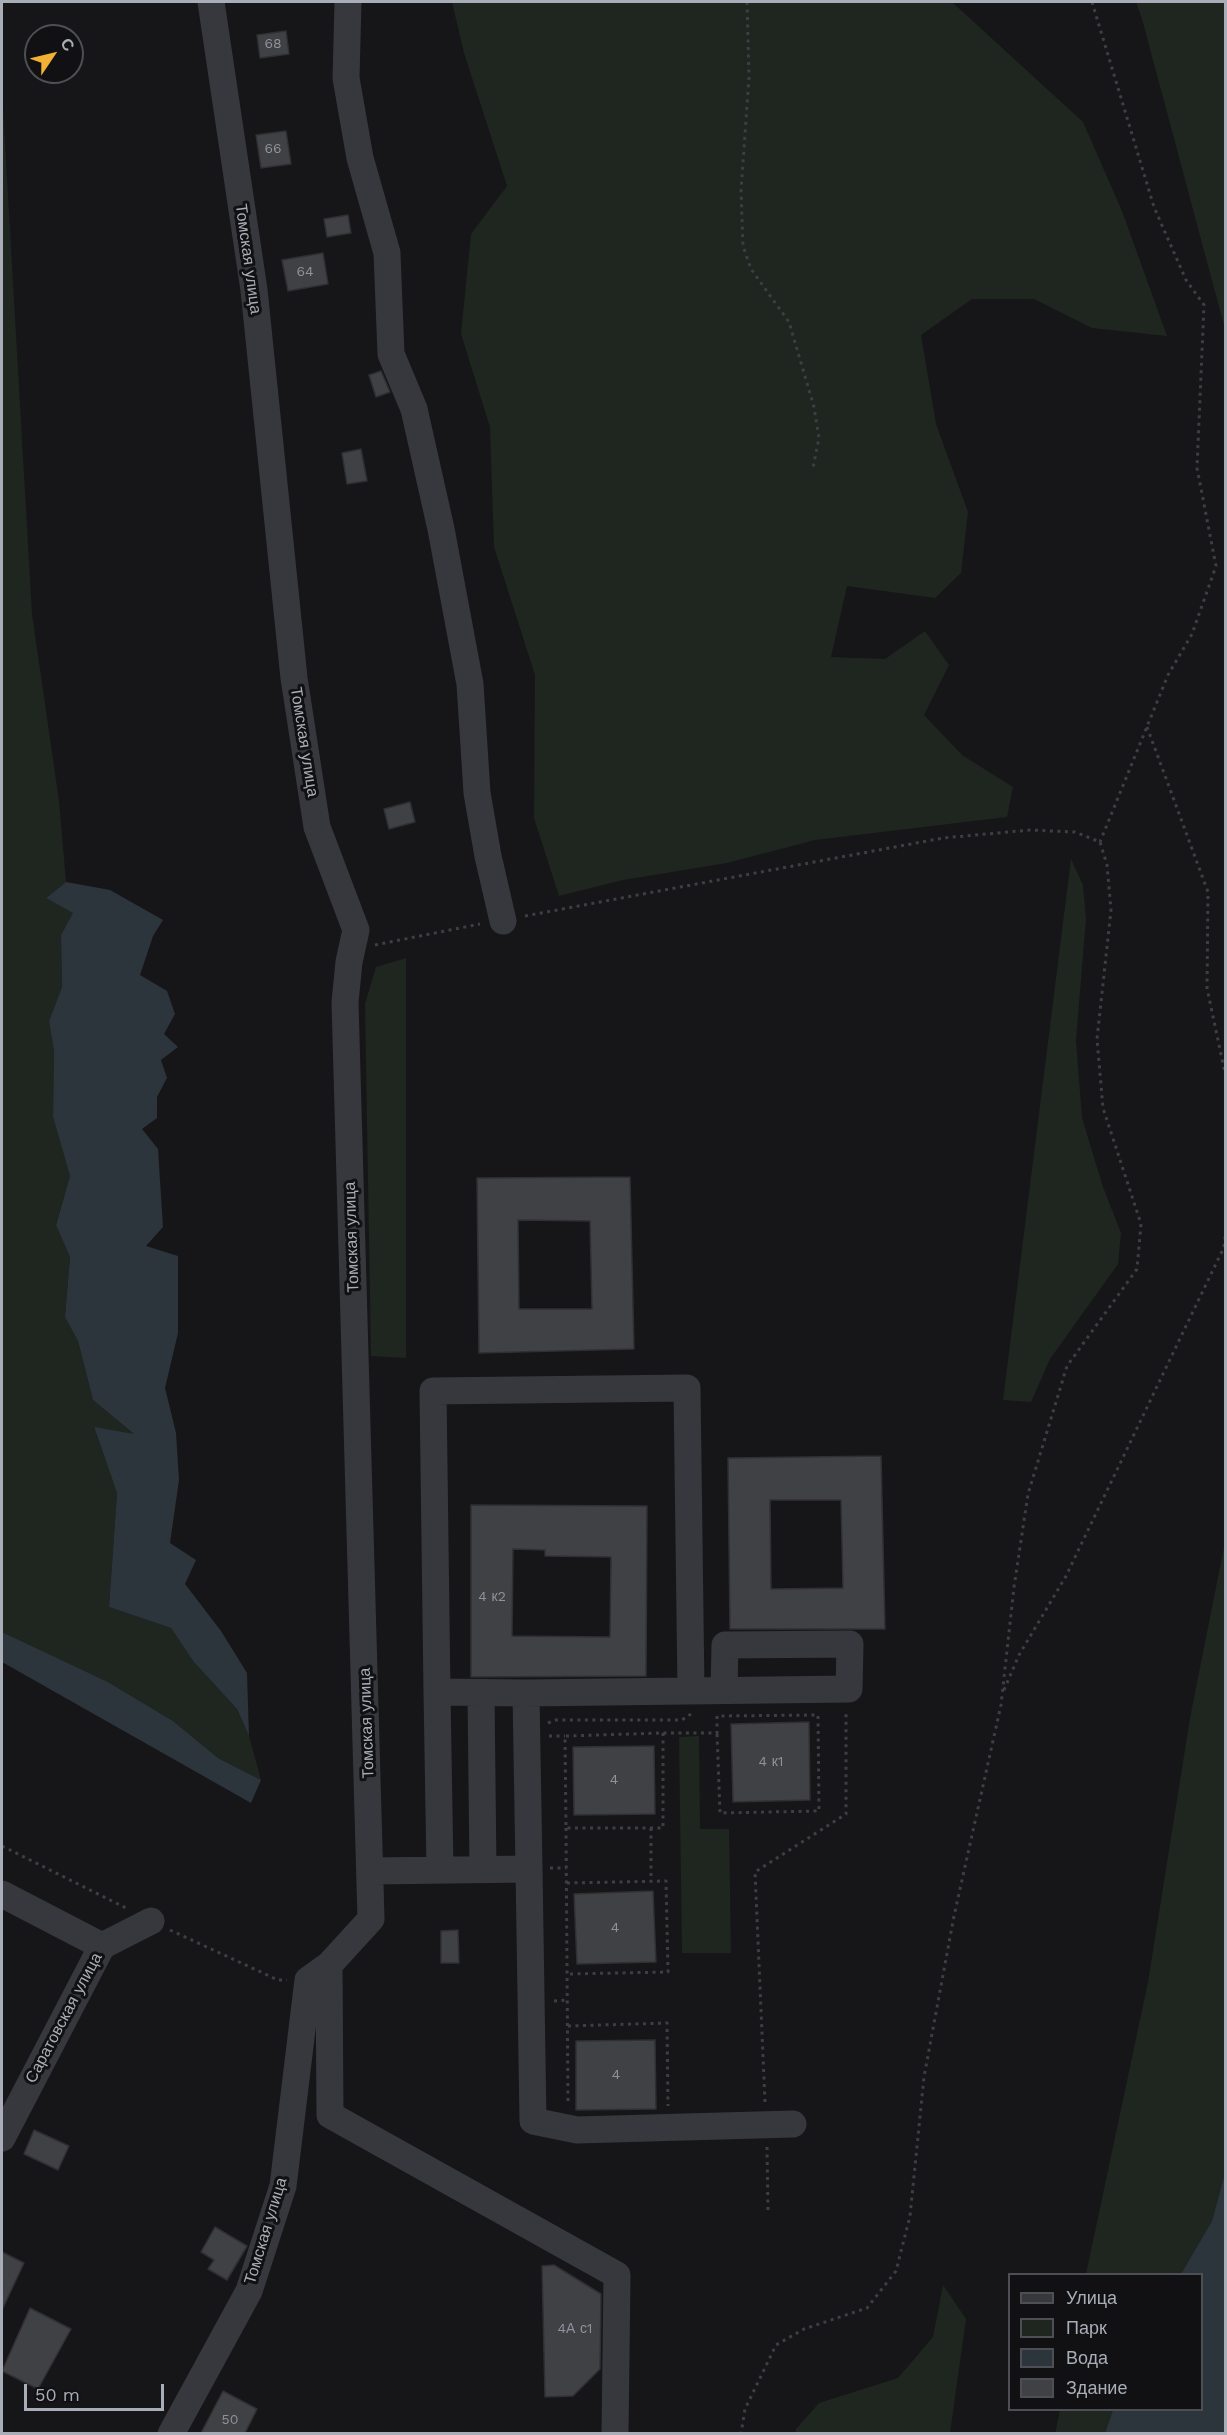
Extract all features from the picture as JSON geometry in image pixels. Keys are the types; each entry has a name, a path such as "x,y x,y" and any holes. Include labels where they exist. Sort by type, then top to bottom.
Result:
{"street":[{"name":"Томская улица","path":"171,2433 249,2290 283,2187 308,1980 329,1965 371,1919 372,1871 345,1002 349,962 356,930 317,827 294,678 254,290 211,2"},
{"path":"348,2 345,78 360,158 387,253 391,354 414,409 441,529 470,684 477,793 503,921"},
{"path":"440,1870 433,1391 687,1388 693,1700"},
{"path":"437,1692 693,1700 724,1690 849,1689 850,1644 724,1645 724,1690"},
{"path":"481,1693 483,1869"},
{"path":"526,1693 533,2121 577,2130 793,2124"},
{"path":"372,1871 529,1869"},
{"path":"2,1894 102,1946"},
{"name":"Саратовская улица","path":"2,2138 102,1946 151,1921"},
{"path":"329,1965 330,2115 616,2275 615,2433"}],"path":[{"path":"747,2 749,77 741,191 743,246 751,269 789,322 814,407 819,438 813,468"},
{"path":"741,2433 745,2409 776,2345 804,2329 867,2308 896,2271 910,2216 924,2077 954,1916 1003,1694 1014,1587 1028,1494 1067,1366 1137,1269 1141,1224 1103,1108 1096,1039 1111,910 1107,864 1100,842 1168,675 1192,634 1216,566 1197,468 1204,305 1186,280 1154,207 1092,2"},
{"path":"1147,726 1208,892 1207,988 1226,1078"},
{"path":"349,962 380,942 943,838 1030,830 1075,832 1100,842"},
{"path":"1003,1694 1019,1655 1066,1576 1224,1247 1226,1230"},
{"path":"543,1727 555,1720 682,1720 693,1700"},
{"path":"768,2211 755,1872 846,1814 846,1704"},
{"path":"818,1715 819,1811 720,1813 717,1733 717,1716 818,1715"},
{"path":"566,1828 663,1828 663,1733"},
{"path":"568,2109 565,1736 717,1733"},
{"path":"651,1828 651,1881"},
{"path":"567,1883 666,1881 668,1972 567,1974"},
{"path":"568,2026 667,2023 668,2114"}],"green space":[{"path":"452,2 952,2 1083,122 1122,211 1167,336 1092,328 1034,299 972,299 921,335 936,424 968,512 961,573 935,598 847,586 831,657 885,659 925,631 949,665 924,715 962,755 1013,787 1007,817 815,840 727,863 623,880 559,896 534,818 535,675 494,547 490,427 461,334 471,234 507,186 464,53"},
{"path":"1136,2 1225,2 1225,329 1142,19"},
{"path":"2,91 32,614 59,801 66,882 46,898 74,913 61,935 62,987 49,1021 54,1051 53,1117 70,1176 56,1224 70,1257 65,1317 78,1341 93,1400 135,1435 94,1428 117,1493 109,1607 171,1628 193,1661 237,1709 249,1736 261,1780 218,1758 173,1721 108,1682 2,1632"},
{"path":"1071,859 1083,885 1086,919 1076,1040 1082,1118 1103,1187 1121,1233 1118,1264 1050,1359 1031,1402 1003,1400"},
{"path":"406,958 406,1358 371,1356 365,1004 376,967"},
{"path":"1225,1542 1225,2173 1212,2221 1182,2273 1086,2273 1148,1982 1190,1718"},
{"path":"699,1736 700,1829 729,1829 731,1953 682,1953 679,1737"},
{"path":"943,2285 966,2319 950,2433 795,2433 819,2403 898,2378 933,2337"},
{"path":"1060,2411 1113,2411 1105,2433 1055,2434"}],"water":[{"path":"66,882 110,890 163,920 153,936 140,975 167,991 175,1014 164,1034 178,1047 161,1060 167,1078 157,1097 157,1118 142,1129 158,1149 163,1227 146,1246 178,1256 178,1333 165,1388 176,1433 179,1480 170,1543 196,1560 185,1584 221,1631 247,1673 249,1736 237,1709 193,1661 171,1628 109,1607 117,1493 94,1427 134,1434 93,1400 78,1341 65,1317 70,1257 56,1225 70,1176 53,1117 54,1051 49,1021 62,987 61,935 73,913 46,898"},
{"path":"2,1632 108,1682 173,1721 218,1758 261,1780 251,1803 2,1662"},
{"path":"1225,2173 1225,2433 1105,2433 1113,2411 1203,2411 1203,2273 1182,2273 1212,2221"}],"building":[{"path":"286,31 289,54 260,58 257,35"},
{"path":"286,131 291,164 261,168 256,135"},
{"path":"348,215 351,233 327,237 324,219"},
{"path":"323,253 328,284 288,291 282,260"},
{"path":"381,371 390,392 376,397 369,375"},
{"path":"361,449 367,481 347,484 342,453"},
{"path":"410,802 415,822 389,829 384,809"},
{"path":"630,1177 634,1349 479,1353 477,1178","holes":["518,1220 590,1221 592,1309 519,1309"]},
{"path":"881,1456 885,1629 730,1629 728,1458","holes":["770,1500 841,1500 843,1588 771,1589"]},
{"path":"471,1505 647,1506 646,1676 471,1677","holes":["513,1549 545,1550 545,1556 611,1557 610,1637 512,1636"]},
{"path":"809,1722 810,1800 733,1802 731,1724"},
{"path":"654,1746 655,1814 574,1815 573,1747"},
{"path":"653,1891 656,1962 577,1964 574,1894"},
{"path":"458,1930 459,1963 441,1963 441,1931"},
{"path":"655,2040 656,2109 576,2110 576,2041"},
{"path":"34,2130 69,2146 58,2170 24,2154"},
{"path":"215,2227 247,2246 227,2280 208,2269 214,2260 201,2252"},
{"path":"2,2252 24,2263 2,2310"},
{"path":"554,2265 601,2294 600,2369 573,2396 545,2397 542,2266"},
{"path":"30,2308 71,2329 38,2389 2,2371"},
{"path":"223,2391 257,2409 245,2433 201,2433"}]}
